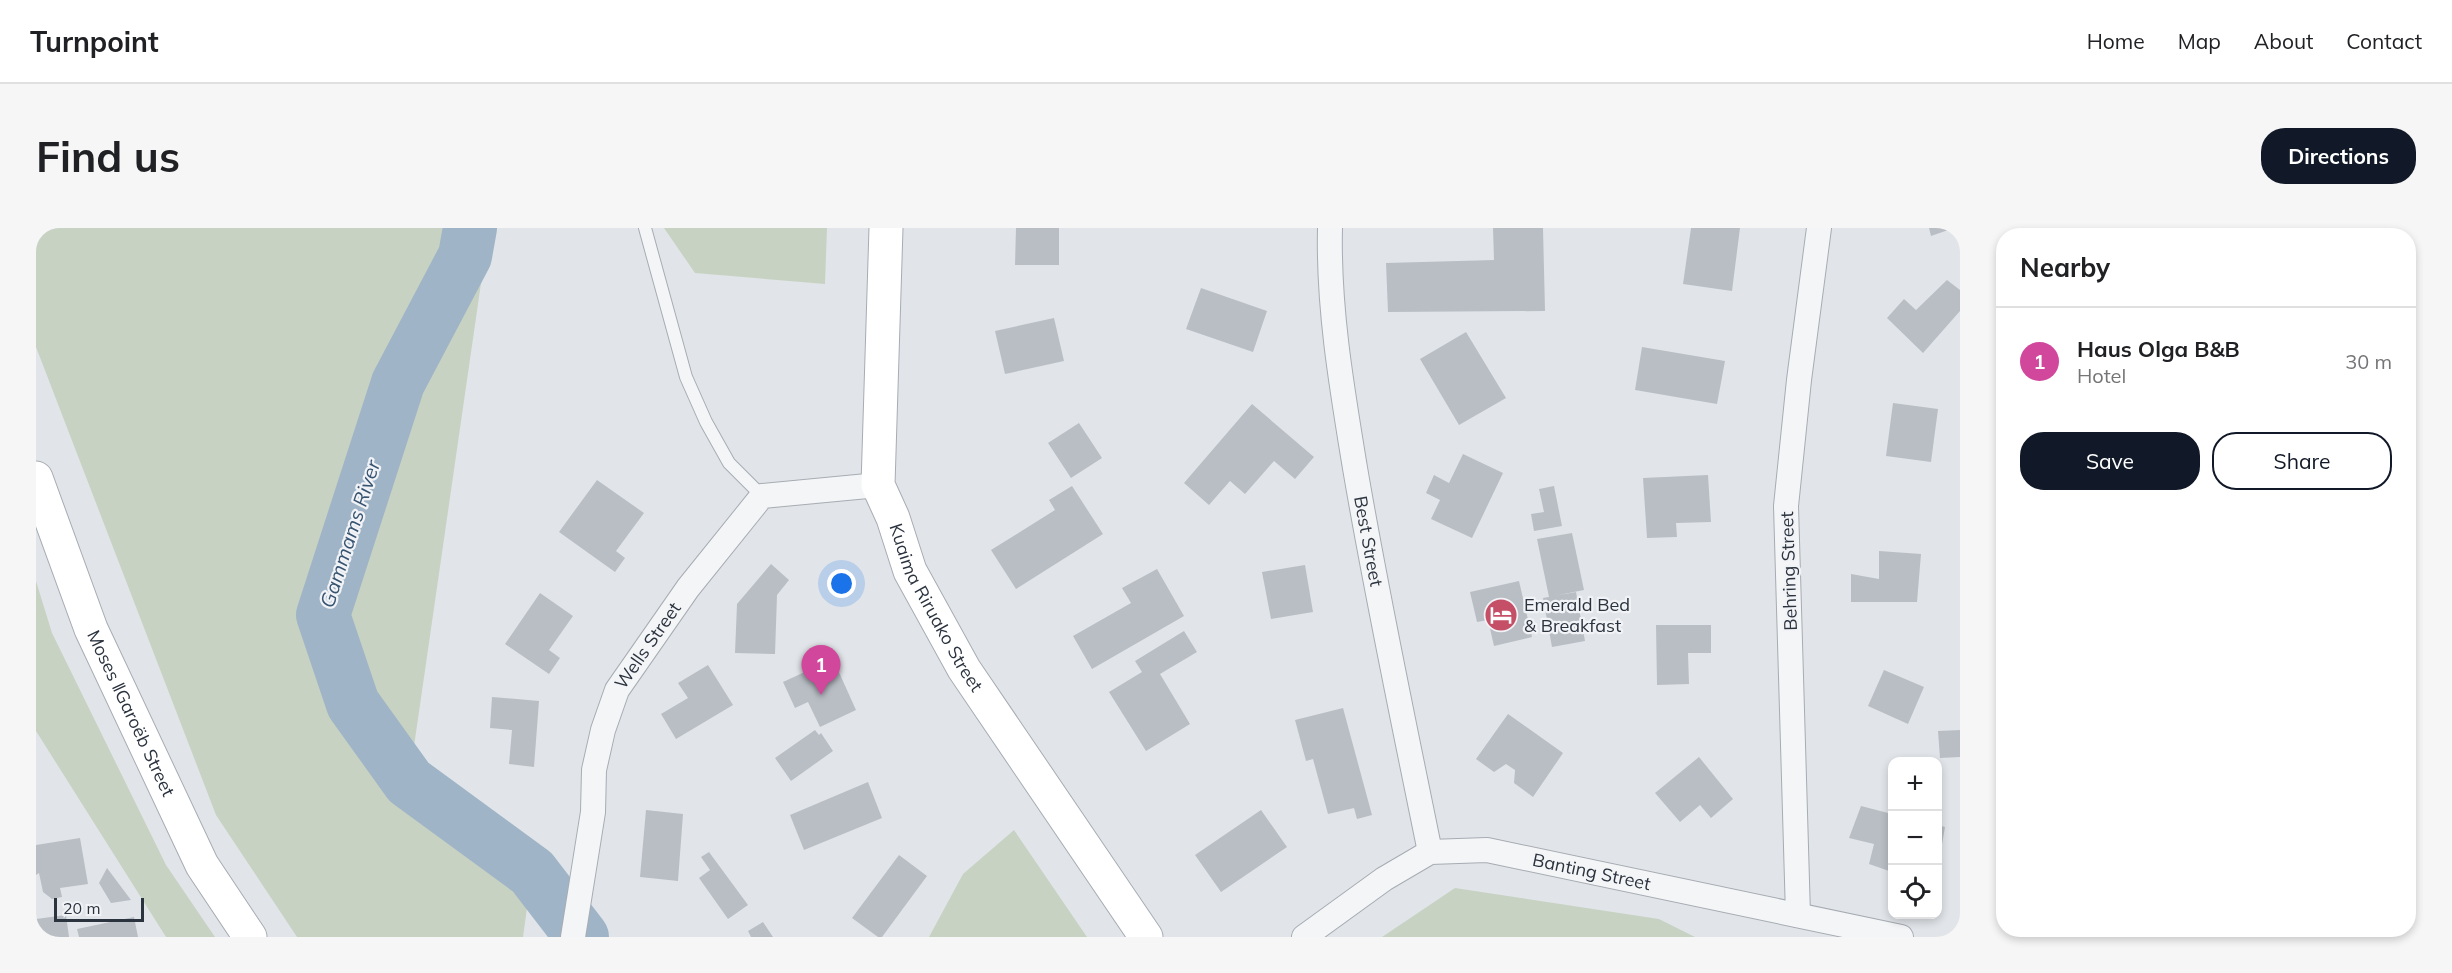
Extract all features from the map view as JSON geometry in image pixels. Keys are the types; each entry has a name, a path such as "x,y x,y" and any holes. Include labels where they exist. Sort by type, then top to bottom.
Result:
{"street":[{"name":"Kuaima Riruako Street","path":"886,228 878,485 893,518 910,571 964,669 1146,937"},
{"name":"Best Street","path":"1330,228 1329,266 1344,401 1368,546 1430,852"},
{"name":"Behring Street","path":"1798,915 1786,506 1798,380 1819,228"},
{"name":"Moses ǁGaroëb Street","path":"36,477 91,629 202,865 250,937"},
{"path":"762,496 878,485"},
{"name":"Wells Street","path":"573,937 593,812 594,770 603,730 617,690 688,588 762,496"},
{"name":"Banting Street","path":"1304,937 1384,879 1430,852 1487,850 1901,937"}],"lane":[{"path":"645,228 686,377 706,422 729,463 762,496"}],"green space":[{"path":"36,228 489,228 409,781 532,872 523,937 297,937 216,815 36,347"},
{"path":"664,228 827,228 825,284 695,273"},
{"path":"36,581 52,633 166,865 215,937 166,937 36,731"},
{"path":"1014,830 1087,937 929,937 963,874"},
{"path":"1455,888 1659,919 1695,937 1382,937"}],"building":[{"path":"1016,228 1059,228 1059,265 1015,265"},
{"path":"1493,228 1543,228 1545,311 1388,312 1386,263 1494,260"},
{"path":"1691,228 1740,228 1732,291 1683,284"},
{"path":"1929,228 1954,228 1931,236"},
{"path":"1947,280 1960,290 1960,311 1923,353 1887,318 1904,299 1916,310"},
{"path":"1201,288 1267,311 1253,352 1186,329"},
{"path":"1054,318 1064,361 1005,374 995,331"},
{"path":"1466,332 1506,398 1459,425 1420,359"},
{"path":"1642,347 1725,361 1717,404 1635,390"},
{"path":"1893,403 1938,409 1931,462 1886,456"},
{"path":"1252,404 1314,457 1295,479 1274,461 1245,494 1230,481 1209,505 1184,483"},
{"path":"1079,423 1102,458 1071,478 1048,443"},
{"path":"1463,454 1503,473 1472,538 1431,519 1440,500 1426,493 1434,475 1449,483"},
{"path":"1708,475 1711,522 1676,523 1677,537 1647,538 1643,478"},
{"path":"597,480 644,513 616,551 625,558 615,572 559,532"},
{"path":"1072,486 1103,534 1016,589 991,550 1055,510 1049,500"},
{"path":"1554,486 1562,526 1534,531 1531,514 1544,512 1539,489"},
{"path":"1572,533 1584,590 1549,597 1537,539"},
{"path":"1879,551 1921,554 1917,602 1851,602 1851,574 1879,579"},
{"path":"771,564 789,580 777,595 775,654 735,653 737,604"},
{"path":"1305,565 1313,612 1271,619 1262,572"},
{"path":"1157,569 1184,616 1092,669 1073,636 1131,603 1122,588"},
{"name":"Emerald Bed & Breakfast","path":"1519,581 1532,637 1494,646 1488,620 1477,622 1470,592"},
{"path":"1576,592 1585,641 1552,647 1543,598"},
{"path":"540,593 573,616 549,650 560,658 549,674 505,644"},
{"path":"1656,625 1711,625 1711,653 1688,653 1689,684 1657,685"},
{"path":"1184,631 1197,652 1160,674 1190,724 1146,751 1109,692 1142,672 1135,661"},
{"path":"833,659 856,710 820,727 808,702 795,708 783,682"},
{"path":"708,665 733,705 676,739 661,714 688,698 678,683"},
{"path":"1884,670 1924,687 1908,724 1868,706"},
{"path":"492,697 539,701 534,767 509,764 512,730 490,728"},
{"path":"1343,708 1372,815 1357,819 1354,808 1328,814 1313,759 1306,761 1295,720"},
{"path":"1508,714 1563,753 1533,797 1514,783 1515,770 1506,764 1494,772 1476,759"},
{"path":"815,730 819,735 821,733 833,751 791,781 775,758"},
{"path":"1960,730 1960,757 1940,757 1938,731"},
{"path":"1699,757 1733,799 1711,818 1700,805 1680,822 1655,793"},
{"path":"868,782 882,818 804,850 790,815"},
{"path":"1861,806 1888,813 1888,871 1869,864 1874,844 1849,838"},
{"path":"646,810 683,814 678,881 640,877"},
{"path":"1261,810 1287,847 1221,892 1195,855"},
{"path":"1942,826 1945,827 1942,844"},
{"path":"80,838 88,884 60,888 62,897 52,899 43,892 39,873 36,875 36,845"},
{"path":"709,852 748,905 728,919 699,878 710,870 701,857"},
{"path":"899,855 927,876 882,937 878,937 852,918"},
{"path":"107,868 131,900 111,903 99,883"},
{"path":"66,915 69,937 36,937 36,919"},
{"path":"134,917 138,937 79,937 77,929"},
{"path":"763,922 773,937 751,937 748,931"}],"waterway":[{"name":"Gammams River","path":"470,228 465,256 398,383 323,615 353,704 409,782 532,872 582,937"}],"place":[{"name":"Emerald Bed & Breakfast","path":"1501,615"},
{"name":"Haus Olga B&B","path":"821,695"}]}
